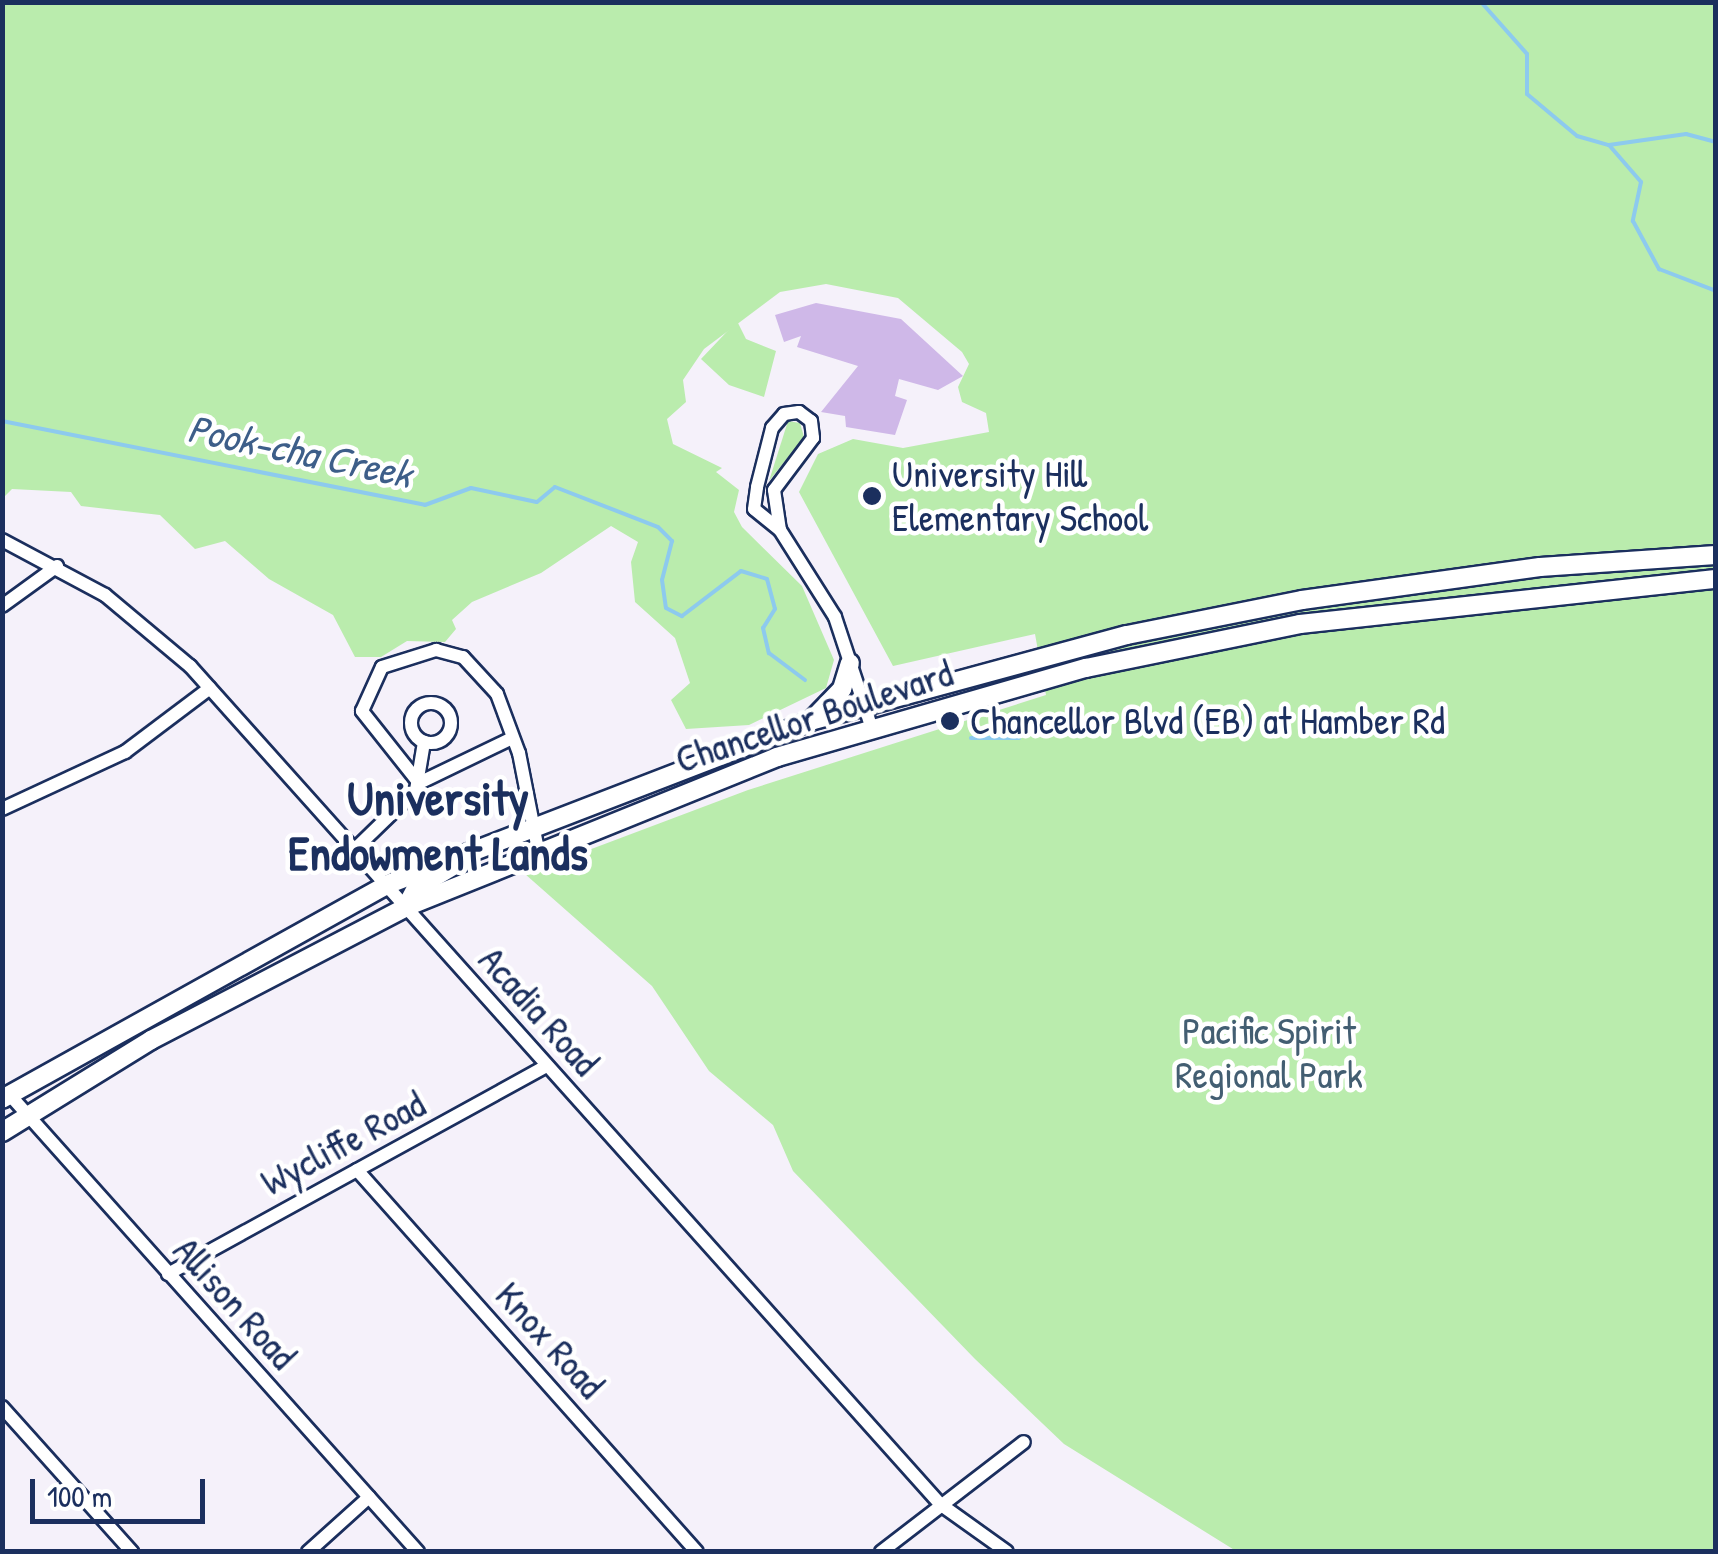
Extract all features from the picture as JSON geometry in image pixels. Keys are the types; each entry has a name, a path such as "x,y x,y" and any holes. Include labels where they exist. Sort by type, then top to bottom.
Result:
{"main road":[{"name":"Chancellor Boulevard","path":"6,1096 386,885 530,825 810,721 1126,634 1302,600 1540,568 1716,555"},
{"name":"Chancellor Boulevard","path":"2,1132 406,907 538,850 872,726 1086,668 1300,624 1716,579"},
{"path":"810,721 842,689 850,663"},
{"path":"406,907 416,888 492,840"}],"street":[{"path":"780,530 774,490 813,438 811,421 799,412 784,414 772,428 754,509 780,530 835,617 872,726"},
{"path":"756,487 774,490"},
{"name":"Acadia Road","path":"2,540 57,566 146,626 210,688 940,1504 1007,1552"},
{"path":"2,606 57,566"},
{"path":"419,782 362,711 382,667 436,650 462,656 496,694 538,850"},
{"path":"2,809 124,752 210,688"},
{"path":"354,850 419,782 510,738"},
{"path":"419,782 424,742"},
{"name":"Wycliffe Road","path":"168,1274 547,1066"},
{"name":"Allison Road","path":"6,1096 418,1552"},
{"name":"Knox Road","path":"357,1170 697,1552"},
{"path":"2,1407 132,1552"},
{"path":"881,1552 1024,1442"},
{"path":"308,1552 369,1497"}],"green space":[{"name":"Pacific Spirit Regional Park","path":"3,3 1715,3 1715,1551 1236,1551 1064,1444 975,1359 793,1171 773,1125 709,1071 652,986 525,874 748,790 1046,695 1035,634 893,666 799,492 818,454 853,439 903,448 989,432 986,413 962,402 958,387 969,364 962,352 898,298 826,284 780,292 704,349 683,380 686,402 667,419 673,444 722,468 716,472 739,490 734,512 742,527 802,586 834,660 826,688 749,725 686,729 671,700 690,683 675,638 635,602 631,562 638,542 611,526 541,573 472,602 452,620 456,629 445,642 407,641 381,657 355,657 333,615 269,579 225,541 195,549 160,515 81,506 71,492 12,489 3,498"},
{"path":"737,321 746,339 776,351 764,397 729,385 701,359"},
{"path":"788,421 800,423 804,437 769,481"}],"building":[{"name":"University Hill Elementary School","path":"816,303 901,319 963,376 938,390 899,379 895,396 907,400 895,435 846,427 845,416 821,412 858,366 797,347 801,336 784,342 775,315"}],"waterway":[{"path":"1481,2 1527,54 1527,94 1577,136 1609,145 1641,182 1633,221 1659,269 1716,291"},
{"path":"1609,145 1686,134 1716,142"},
{"name":"Pook-cha Creek","path":"2,421 425,505 471,488 537,502 555,487 658,527 672,541 662,580 666,608 682,616 741,571 767,579 775,609 763,628 769,653 805,680"},
{"name":"Pook-cha Creek","path":"971,738 1019,738"}],"place":[{"name":"University Hill Elementary School","path":"872,496"},
{"name":"Chancellor Blvd (EB) at Hamber Rd","path":"950,721"}],"district":[{"name":"University Endowment Lands","path":"438,824"}]}
